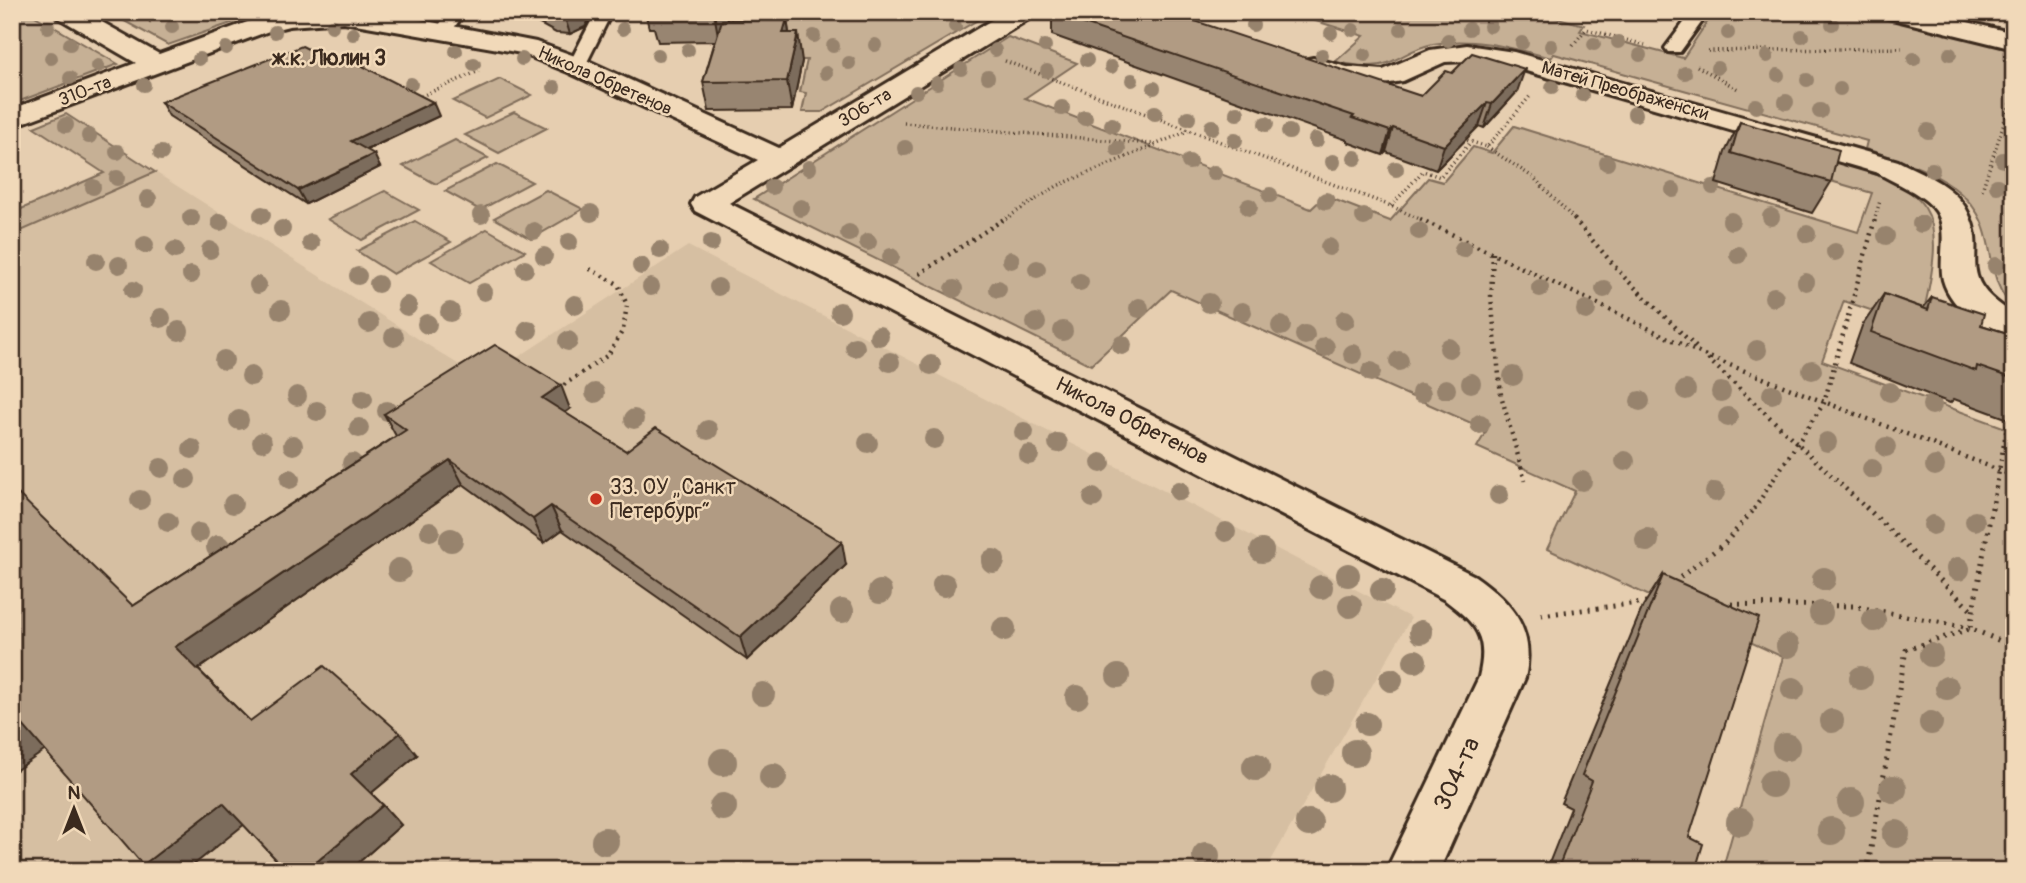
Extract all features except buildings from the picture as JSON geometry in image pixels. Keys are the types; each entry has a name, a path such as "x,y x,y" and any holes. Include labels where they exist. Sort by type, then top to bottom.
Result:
{"street":[{"path":"66,12 157,64"},
{"name":"306-та","path":"706,204 1023,12"},
{"path":"1893,12 2014,41"},
{"name":"Никола Обретенов","path":"157,64 262,25 317,15 450,22 577,66 780,159"},
{"name":"Матей Преображенски","path":"1290,58 1329,71 1368,77 1403,73 1424,60 1447,54 1475,53 1505,57 1888,166 1935,193 1950,208 1956,223"},
{"name":"310-та","path":"12,119 157,64"},
{"name":"Никола Обретенов","path":"706,204 1460,588 1481,602 1496,620 1506,640 1507,660 1502,678"},
{"path":"1956,223 1960,279 1968,295 1984,311 2014,330"},
{"name":"304-та","path":"1412,871 1502,678"}],"lane":[{"path":"577,66 604,12"},
{"path":"1673,50 1701,12"}],"path":[{"path":"839,12 883,13 911,18 920,12"},
{"path":"1586,29 1673,50 1904,47"},
{"path":"412,100 508,59 527,47"},
{"path":"966,47 1391,206 1704,355 2014,476"},
{"path":"1487,147 1552,70"},
{"path":"1956,223 1977,207 2014,92"},
{"path":"847,119 1156,144"},
{"path":"886,295 1057,186 1189,130"},
{"path":"1458,137 1487,147 1534,178 1592,238 1625,278 1797,440 1973,612"},
{"path":"1391,206 1423,171 1440,177 1471,142"},
{"path":"1670,585 1725,543 1759,503 1797,440 1824,403 1880,201 1859,157"},
{"path":"1493,253 1491,297 1502,395 1525,481"},
{"path":"548,395 608,355 623,330 627,305 618,284 586,267"},
{"path":"1970,628 2008,422"},
{"path":"1496,620 1648,602"},
{"path":"1716,604 1853,606 1970,628 2014,646"},
{"path":"1867,871 1906,650 1970,628"},
{"path":"2007,643 2014,653"}],"shaded area":[{"path":"12,12 28,12 118,64 12,104"},
{"path":"108,12 263,12 168,45"},
{"path":"733,12 991,12 822,112 802,112 806,93 800,92 807,60 792,60 727,31"},
{"path":"1287,12 1536,12 1584,25 1580,31 1683,58 1714,12 1877,12 2014,45 2014,308 2006,299 1997,280 1984,228 1965,198 1935,175 1865,149 1867,141 1554,54 1551,58 1492,44 1463,41 1433,44 1375,66 1335,62 1364,36"},
{"path":"1008,37 1077,63 1025,98 1311,209 1325,196 1390,221 1428,178 1443,182 1473,147 1492,153 1514,126 1858,232 1872,193 1810,175 1818,156 1858,168 1910,192 1925,208 1932,227 1934,253 1920,327 1844,301 1822,361 2014,431 2014,871 1722,871 1783,657 1547,549 1575,491 1477,447 1487,430 1171,290 1091,365 754,199"},
{"path":"500,79 532,95 485,118 453,101"},
{"path":"514,112 547,128 499,153 465,135"},
{"path":"66,114 155,172 12,235 12,213 104,173 34,127"},
{"path":"455,140 488,158 436,184 403,166"},
{"path":"497,164 532,182 480,210 445,191"},
{"name":"33. ОУ „Санкт Петербург“","path":"155,172 483,380 688,246 1411,618 1265,871 12,871 12,235"},
{"path":"546,190 583,209 531,239 494,218"},
{"path":"385,191 419,210 362,240 328,219"},
{"path":"415,221 451,242 393,274 357,251"},
{"path":"487,229 525,251 469,283 431,261"}],"place":[{"name":"33. ОУ „Санкт Петербург“","path":"596,499"}],"district":[{"name":"ж.к. Люлин 3","path":"329,58"}]}
